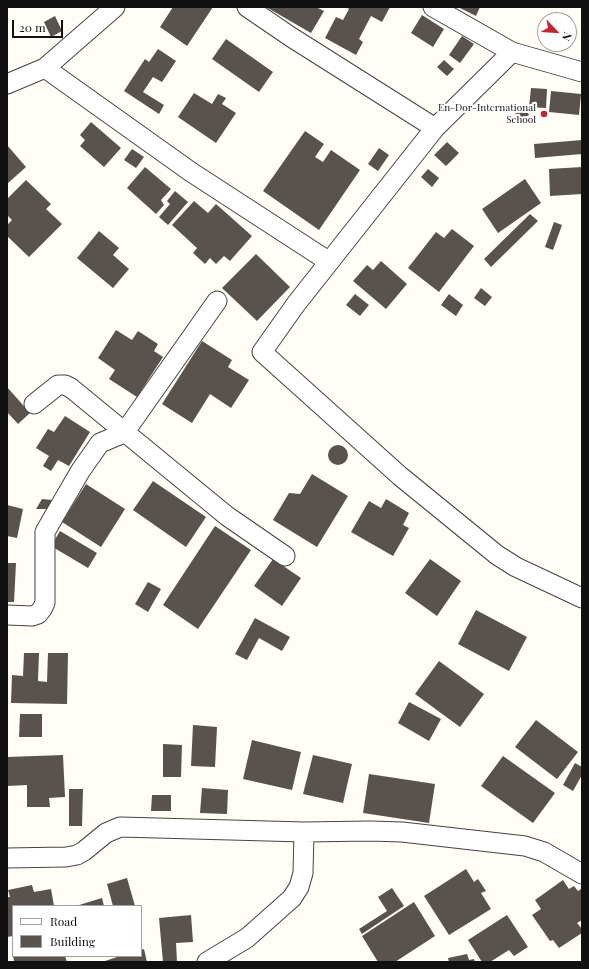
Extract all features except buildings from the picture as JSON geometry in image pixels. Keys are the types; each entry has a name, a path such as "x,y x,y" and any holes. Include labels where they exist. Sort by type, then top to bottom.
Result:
{"street":[{"path":"7,84 45,68 115,7"},
{"path":"247,7 291,37 435,128"},
{"path":"432,7 512,52 582,72"},
{"path":"512,52 435,128 328,261 262,352 400,476 497,555 516,567 582,598"},
{"path":"45,68 191,172 328,261"},
{"path":"7,615 32,616 38,614 42,609 45,603 45,532 81,470 100,443 124,433 218,301"},
{"path":"34,404 58,385 65,385 71,388 227,516 285,556"},
{"path":"7,858 66,857 77,855 106,834 120,827 304,832 370,831 402,832 525,846 544,852 582,874"},
{"path":"207,962 247,938 292,898 299,887 304,874 304,832"}],"place":[{"name":"En-Dor-International School","path":"544,114"}]}
